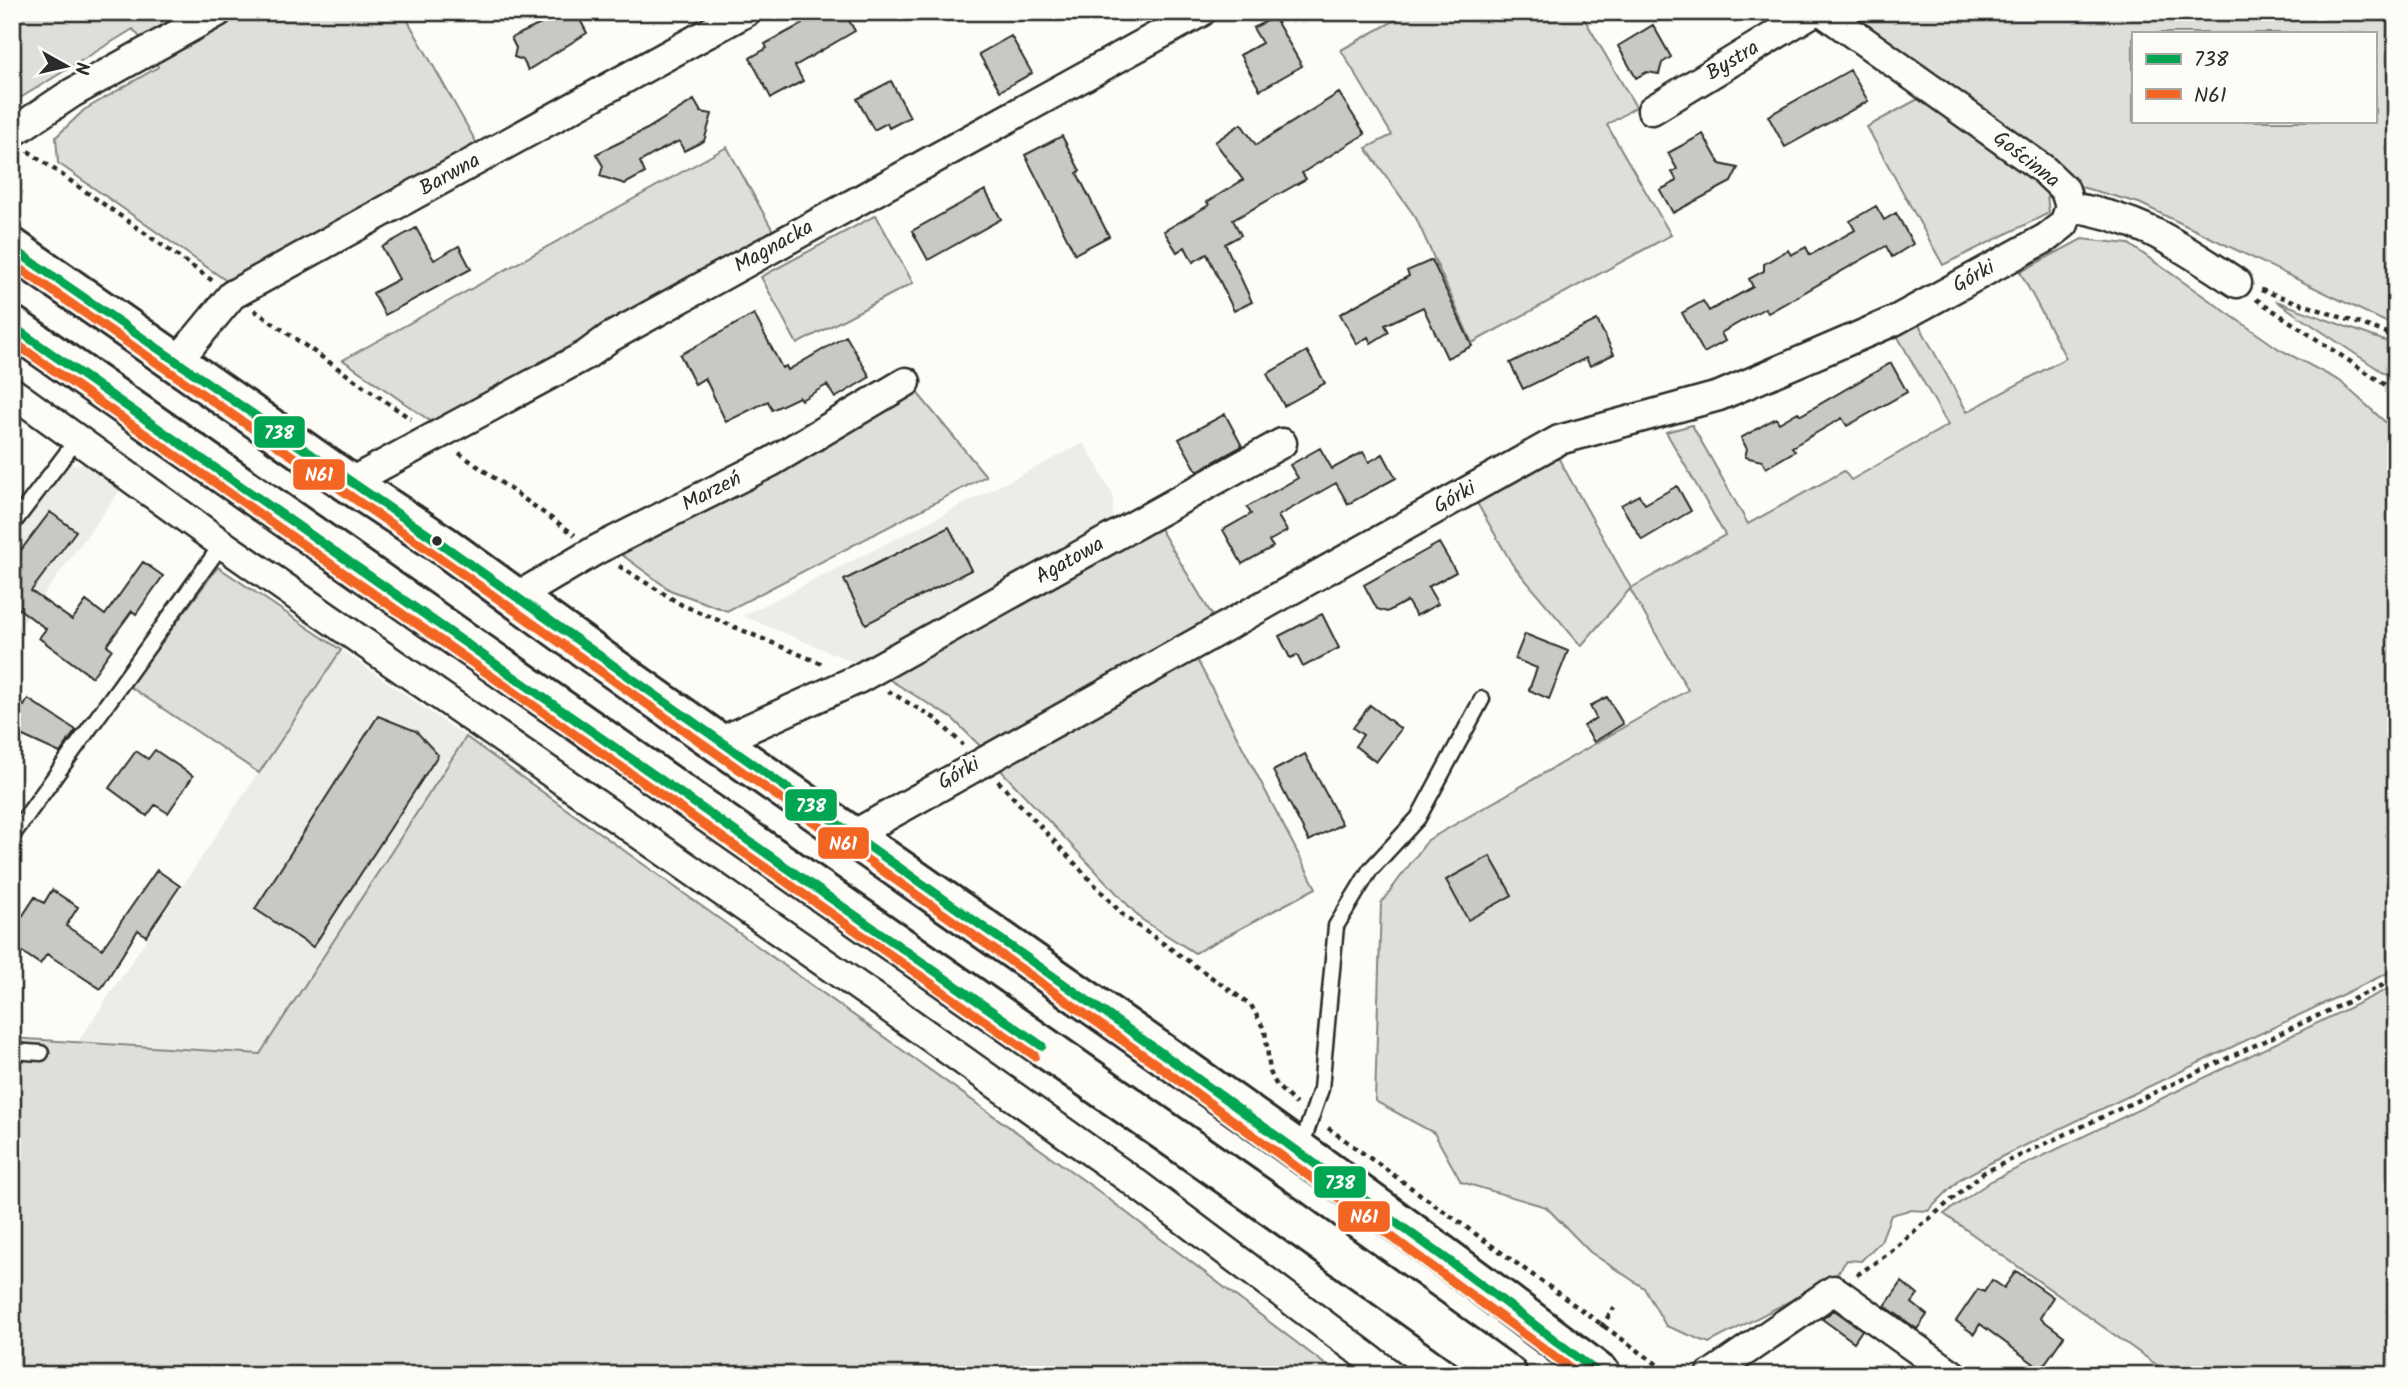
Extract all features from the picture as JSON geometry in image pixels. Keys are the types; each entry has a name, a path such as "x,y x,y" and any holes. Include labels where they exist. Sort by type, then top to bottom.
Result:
{"main road":[{"path":"12,248 853,835 1489,1288 1601,1375"},
{"path":"12,326 1140,1114 1507,1375"}],"street":[{"path":"12,133 62,99 218,12"},
{"name":"Barwna","path":"176,363 232,295 746,12"},
{"name":"Magnacka","path":"349,483 586,355 609,338 1201,12"},
{"name":"Bystra","path":"1652,110 1813,12"},
{"name":"Gościnna","path":"1823,12 2043,169 2065,190 2070,206 2107,212 2142,225 2237,283"},
{"name":"Górki","path":"853,835 1559,440 1719,396 1894,321 2046,238 2064,224 2070,206"},
{"name":"Marzeń","path":"515,598 596,550 771,462 906,382"},
{"path":"12,391 222,544 892,1010 1138,1185 1391,1375"},
{"name":"Agatowa","path":"719,742 858,679 1282,443"},
{"path":"1710,1375 1834,1290 1953,1375"}],"lane":[{"path":"12,525 78,438"},
{"path":"12,836 222,544"},
{"path":"1299,1152 1321,1089 1326,1058 1336,926 1370,870 1418,818 1482,699"},
{"path":"12,1051 41,1053"}],"path":[{"path":"2237,283 2396,336"},
{"path":"2237,283 2265,306 2396,392"},
{"path":"448,445 653,590 682,605 918,706 936,719 980,762 1124,916 1251,1005 1265,1031 1270,1072 1277,1086 1311,1116 1601,1327 1672,1375"},
{"path":"1834,1290 1889,1253 1983,1173 2396,979"},
{"path":"1601,1327 1614,1308"}],"shaded area":[{"path":"12,12 193,12 142,40 133,29 12,103"},
{"path":"245,12 403,12 480,149 231,284 58,163 56,137 84,110 158,67 155,60"},
{"path":"1410,12 1586,12 1582,15 1636,107 1607,125 1671,235 1472,343 1416,218 1366,148 1392,135 1341,50"},
{"path":"1839,12 2396,12 2396,327 2139,203 2081,187 1961,97"},
{"path":"1918,99 2046,187 2049,213 1943,265 1867,127"},
{"path":"727,147 777,238 436,425 343,360"},
{"path":"876,215 913,283 797,344 761,277"},
{"path":"2082,239 2129,244 2279,349 2340,381 2396,432 2396,969 2005,1155 1960,1179 1928,1211 1909,1210 1891,1215 1881,1241 1861,1261 1847,1260 1834,1278 1709,1343 1666,1326 1644,1288 1590,1252 1546,1207 1461,1182 1434,1133 1375,1101 1381,903 1428,840 1688,690 1630,589 1581,646 1512,564 1473,496 1555,452 1631,588 1725,535 1666,432 1692,425 1748,524 1844,471 1851,480 1948,425 1895,332 1917,321 1967,412 2066,358 2020,272"},
{"path":"2276,301 2396,345 2396,381"},
{"path":"915,390 986,476 727,611 670,590 614,549"},
{"path":"1084,443 1113,495 1112,530 863,666 743,616"},
{"path":"82,464 121,489 12,638 12,540 68,465"},
{"path":"1156,522 1215,620 983,749 953,719 882,675"},
{"path":"218,567 341,650 259,773 129,686"},
{"path":"341,650 466,737 260,1054 77,1043"},
{"path":"1193,652 1316,888 1195,953 1141,919 994,763"},
{"path":"466,737 1093,1187 1339,1375 12,1375 12,1038 260,1054"},
{"path":"2396,985 2396,1375 2171,1375 1944,1214 1991,1181"}],"building":[{"path":"566,12 576,12 587,33 528,70 523,60 514,57 516,48 511,38"},
{"path":"813,12 844,12 855,31 795,66 803,81 771,98 750,58 767,48 765,44 802,24 800,20"},
{"path":"1274,17 1302,66 1260,90 1240,55 1262,43 1253,28"},
{"path":"1653,25 1671,57 1662,63 1659,74 1647,72 1636,78 1618,46"},
{"path":"1011,36 1032,73 1000,91 979,54"},
{"path":"1850,70 1868,101 1785,147 1768,116"},
{"path":"891,81 910,117 889,128 887,123 874,130 857,99"},
{"path":"1339,93 1365,134 1302,173 1306,179 1233,220 1241,235 1225,244 1252,302 1234,311 1207,254 1193,262 1185,247 1177,252 1164,231 1209,205 1207,202 1243,180 1215,142 1241,124 1256,145"},
{"path":"694,100 701,112 712,114 704,141 684,151 679,141 659,151 640,162 645,173 625,184 600,176 603,166 596,154 647,129"},
{"path":"1703,134 1720,164 1738,168 1731,182 1673,213 1660,190 1677,181 1672,172 1677,169 1668,153"},
{"path":"1062,136 1080,171 1077,173 1109,236 1075,254 1025,155"},
{"path":"985,190 1001,219 928,260 912,231"},
{"path":"1876,206 1884,220 1896,213 1913,244 1892,257 1886,246 1768,313 1765,308 1721,333 1725,341 1704,353 1682,313 1703,301 1709,311 1753,287 1749,279 1764,271 1764,264 1788,250 1791,255 1806,247 1810,255 1855,230 1850,221"},
{"path":"416,228 434,260 459,246 471,269 385,315 373,293 399,279 382,247"},
{"path":"1432,260 1472,346 1447,358 1423,307 1385,325 1389,332 1371,343 1368,337 1357,344 1340,314 1409,276 1407,271"},
{"path":"754,314 782,368 786,366 788,370 846,336 870,377 835,398 827,385 801,400 799,397 772,410 768,401 726,422 705,378 695,384 680,355"},
{"path":"1597,320 1614,354 1590,366 1586,358 1523,389 1510,363"},
{"path":"1307,351 1325,383 1284,406 1267,374"},
{"path":"1891,363 1907,392 1847,426 1842,418 1792,447 1795,451 1766,468 1762,461 1745,457 1747,449 1741,438 1776,418 1779,423 1798,412 1801,415"},
{"path":"1225,414 1242,446 1197,471 1179,439"},
{"path":"1320,448 1332,469 1363,452 1369,462 1383,454 1396,478 1348,504 1336,483 1278,516 1287,531 1269,541 1273,547 1242,564 1223,530 1251,514 1247,507 1298,478 1290,465"},
{"path":"1677,486 1691,511 1642,540 1621,505 1639,495 1645,504"},
{"path":"50,512 76,531 31,591 72,620 86,601 105,615 143,562 163,576 136,614 132,611 107,645 112,649 92,677 39,638 46,629 18,608 12,617 12,562"},
{"path":"949,527 971,570 866,624 844,580"},
{"path":"1439,543 1456,572 1428,587 1438,604 1416,616 1407,601 1387,612 1377,609 1364,585"},
{"path":"1322,614 1339,648 1303,667 1297,655 1290,658 1279,636"},
{"path":"1525,634 1568,651 1549,699 1529,690 1537,668 1515,659"},
{"path":"1607,697 1623,724 1594,742 1584,726 1596,718 1590,706"},
{"path":"12,699 24,706 28,699 76,730 60,753 12,731"},
{"path":"1370,705 1401,729 1376,762 1355,746 1363,735 1353,728"},
{"path":"378,716 416,731 438,755 313,947 255,909"},
{"path":"155,750 193,776 168,813 155,805 147,816 109,788 136,751 148,759"},
{"path":"1305,754 1342,824 1309,841 1273,771"},
{"path":"1490,856 1512,895 1468,920 1446,880"},
{"path":"157,870 180,886 146,936 138,930 101,989 47,954 40,964 12,945 12,932 35,897 44,903 52,890 78,907 66,926 102,949"},
{"path":"2016,1271 2053,1297 2040,1318 2064,1336 2041,1369 1980,1324 1974,1334 1956,1321 1978,1289 1984,1292 1992,1280 2004,1288"},
{"path":"1902,1282 1918,1295 1912,1303 1927,1315 1917,1329 1885,1306"},
{"path":"1834,1310 1862,1330 1854,1342 1822,1319"}],"transit line":[{"name":"738","path":"12,248 443,545 1170,1059 1459,1268 1601,1375"},
{"name":"N61","path":"12,263 436,555 1163,1069 1580,1375"},
{"name":"738","path":"12,326 1042,1046"},
{"name":"N61","path":"12,341 1035,1056"}]}
